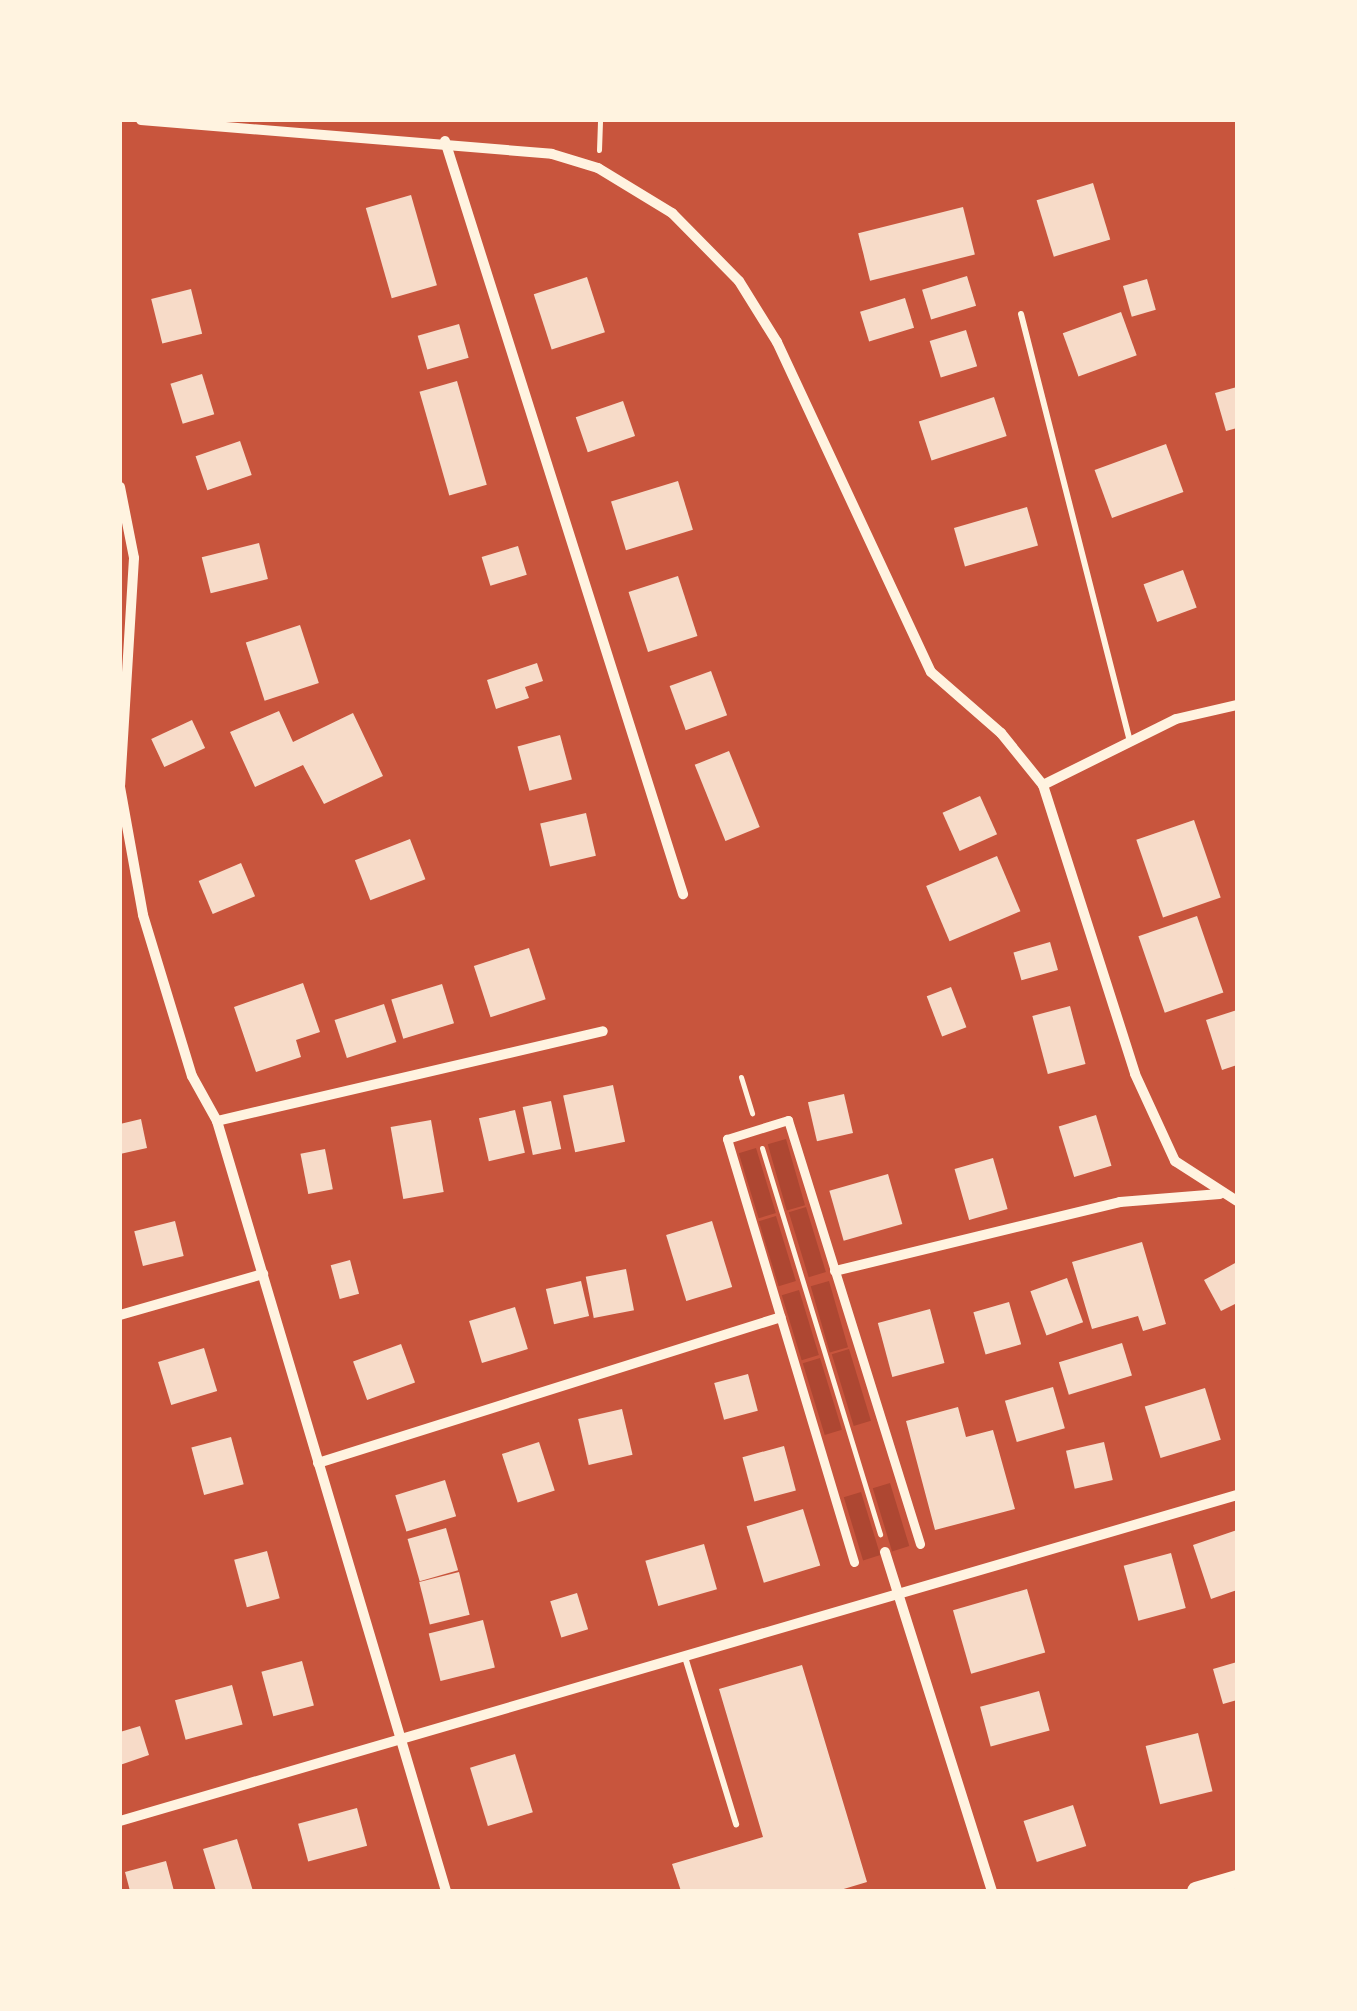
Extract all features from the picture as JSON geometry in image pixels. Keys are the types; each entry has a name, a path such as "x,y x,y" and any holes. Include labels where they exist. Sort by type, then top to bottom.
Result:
{"street":[{"path":"142,120 444,141 598,168 672,213 739,281 778,342 924,660 1043,786 1134,1074 1175,1161 1221,1194 1237,1200"},
{"path":"444,141 683,894"},
{"path":"120,487 134,558 120,786 143,915 192,1076 217,1122 446,1891"},
{"path":"1043,786 1130,741 1237,705"},
{"path":"217,1122 602,1032"},
{"path":"854,1562 727,1139 788,1120 920,1544"},
{"path":"835,1271 1120,1202 1221,1194"},
{"path":"120,1314 263,1274"},
{"path":"318,1463 780,1317"},
{"path":"120,1821 1237,1495"},
{"path":"885,1552 992,1891"},
{"path":"1196,1891 1237,1879"}],"lane":[{"path":"1021,314 1130,741"},
{"path":"684,1657 736,1824"}],"path":[{"path":"598,168 600,120"},
{"path":"741,1077 885,1552"}],"shaded area":[{"path":"786,1139 805,1205 787,1211 768,1144"},
{"path":"756,1148 776,1213 759,1218 739,1153"},
{"path":"806,1207 826,1272 809,1277 789,1212"},
{"path":"776,1216 796,1281 779,1286 759,1221"},
{"path":"829,1281 848,1347 830,1353 811,1286"},
{"path":"799,1290 819,1355 802,1360 782,1295"},
{"path":"849,1349 871,1421 854,1426 832,1354"},
{"path":"820,1358 842,1430 825,1435 803,1363"},
{"path":"890,1483 909,1546 892,1551 873,1488"},
{"path":"861,1492 880,1555 863,1560 844,1497"}],"building":[{"path":"1093,183 1110,239 1054,257 1037,200"},
{"path":"411,195 437,285 392,298 366,208"},
{"path":"963,207 975,255 870,281 858,233"},
{"path":"967,276 976,306 931,319 922,290"},
{"path":"587,277 605,332 552,349 534,294"},
{"path":"1147,279 1156,310 1132,317 1123,286"},
{"path":"191,289 202,334 162,344 151,299"},
{"path":"905,298 914,328 869,341 860,312"},
{"path":"1121,312 1137,355 1078,376 1063,333"},
{"path":"459,324 469,358 427,369 418,336"},
{"path":"966,330 977,366 941,377 930,341"},
{"path":"202,374 214,414 183,424 170,384"},
{"path":"457,381 487,485 449,496 420,392"},
{"path":"1237,387 1237,428 1226,431 1215,393"},
{"path":"994,397 1007,436 932,460 919,421"},
{"path":"623,401 635,436 588,452 576,417"},
{"path":"240,441 252,475 207,490 196,456"},
{"path":"1166,444 1183,492 1112,518 1095,470"},
{"path":"678,481 693,530 626,550 611,501"},
{"path":"1027,507 1038,545 965,566 954,528"},
{"path":"259,543 268,579 211,593 202,557"},
{"path":"518,546 527,575 490,586 482,557"},
{"path":"1183,570 1197,608 1157,622 1144,584"},
{"path":"678,576 697,636 648,652 629,592"},
{"path":"300,625 319,683 265,701 246,643"},
{"path":"537,663 543,681 525,687 529,698 496,709 487,680"},
{"path":"711,671 727,715 686,730 670,686"},
{"path":"279,711 293,742 353,713 383,776 324,804 303,765 255,787 230,732"},
{"path":"192,720 205,748 164,767 151,739"},
{"path":"560,735 572,779 529,791 517,746"},
{"path":"729,751 760,827 725,841 695,765"},
{"path":"980,796 997,834 960,851 943,813"},
{"path":"586,813 596,856 550,866 540,824"},
{"path":"1194,820 1221,898 1163,917 1136,840"},
{"path":"410,839 425,879 370,900 355,860"},
{"path":"997,856 1020,911 950,941 926,886"},
{"path":"241,863 255,896 213,914 199,881"},
{"path":"1197,916 1223,993 1165,1013 1138,936"},
{"path":"1050,942 1058,970 1021,980 1013,952"},
{"path":"529,948 546,999 491,1017 474,966"},
{"path":"303,983 320,1032 296,1040 301,1057 256,1072 234,1007"},
{"path":"442,984 454,1023 403,1039 391,999"},
{"path":"951,987 966,1027 942,1036 927,996"},
{"path":"384,1004 396,1042 347,1058 335,1020"},
{"path":"1070,1006 1086,1064 1048,1074 1032,1016"},
{"path":"1237,1010 1237,1065 1222,1070 1206,1020"},
{"path":"613,1085 625,1142 575,1152 563,1096"},
{"path":"844,1094 853,1133 817,1141 808,1102"},
{"path":"551,1101 561,1149 533,1155 523,1107"},
{"path":"515,1110 525,1153 489,1161 479,1118"},
{"path":"1096,1115 1111,1166 1074,1177 1059,1126"},
{"path":"141,1119 147,1148 120,1154 120,1124"},
{"path":"431,1120 444,1192 403,1199 391,1127"},
{"path":"325,1149 333,1189 308,1194 300,1154"},
{"path":"993,1158 1008,1209 969,1220 955,1169"},
{"path":"888,1174 902,1224 844,1241 829,1191"},
{"path":"175,1221 184,1256 143,1266 134,1231"},
{"path":"712,1221 732,1287 686,1301 666,1235"},
{"path":"1142,1242 1166,1324 1143,1331 1138,1316 1092,1329 1072,1262"},
{"path":"350,1260 359,1294 340,1299 331,1265"},
{"path":"1237,1262 1237,1303 1221,1311 1204,1280"},
{"path":"626,1269 634,1310 594,1318 586,1277"},
{"path":"1067,1278 1083,1322 1046,1336 1030,1291"},
{"path":"581,1281 589,1316 554,1324 546,1289"},
{"path":"1009,1302 1021,1344 986,1354 973,1312"},
{"path":"515,1307 528,1349 482,1363 469,1321"},
{"path":"930,1309 944,1363 892,1377 878,1323"},
{"path":"1122,1343 1132,1376 1069,1395 1059,1362"},
{"path":"401,1344 415,1383 367,1400 353,1361"},
{"path":"204,1348 217,1391 171,1405 158,1362"},
{"path":"748,1374 758,1411 724,1420 714,1383"},
{"path":"1053,1387 1065,1428 1017,1442 1005,1401"},
{"path":"1205,1388 1221,1440 1161,1458 1145,1406"},
{"path":"958,1407 966,1437 993,1430 1015,1509 935,1530 906,1421"},
{"path":"622,1409 633,1455 589,1465 578,1419"},
{"path":"231,1437 244,1484 204,1495 191,1448"},
{"path":"539,1442 555,1491 518,1503 502,1454"},
{"path":"1104,1442 1113,1480 1075,1489 1066,1451"},
{"path":"784,1446 796,1490 754,1502 742,1457"},
{"path":"445,1480 456,1516 406,1532 395,1495"},
{"path":"803,1509 820,1565 764,1583 747,1526"},
{"path":"446,1528 458,1570 420,1581 408,1539"},
{"path":"1237,1530 1237,1590 1211,1599 1193,1545"},
{"path":"704,1544 717,1589 658,1606 645,1561"},
{"path":"267,1551 280,1598 247,1607 234,1560"},
{"path":"1171,1553 1186,1608 1138,1621 1124,1566"},
{"path":"459,1572 470,1615 430,1625 419,1582"},
{"path":"1027,1589 1045,1652 971,1674 953,1610"},
{"path":"577,1593 588,1629 561,1638 550,1601"},
{"path":"483,1620 495,1668 441,1681 429,1634"},
{"path":"302,1661 314,1705 273,1716 261,1672"},
{"path":"1237,1662 1237,1700 1223,1704 1213,1669"},
{"path":"802,1665 867,1882 837,1891 681,1891 672,1864 763,1837 719,1689"},
{"path":"232,1685 243,1725 186,1740 175,1700"},
{"path":"1039,1691 1050,1731 991,1746 980,1707"},
{"path":"140,1726 149,1755 120,1765 120,1732"},
{"path":"1198,1733 1213,1791 1160,1804 1146,1746"},
{"path":"515,1754 533,1812 488,1826 470,1768"},
{"path":"1073,1805 1086,1846 1037,1862 1024,1821"},
{"path":"357,1808 367,1846 308,1861 298,1824"},
{"path":"237,1839 253,1891 216,1891 203,1849"},
{"path":"166,1861 174,1891 130,1891 125,1872"}]}
